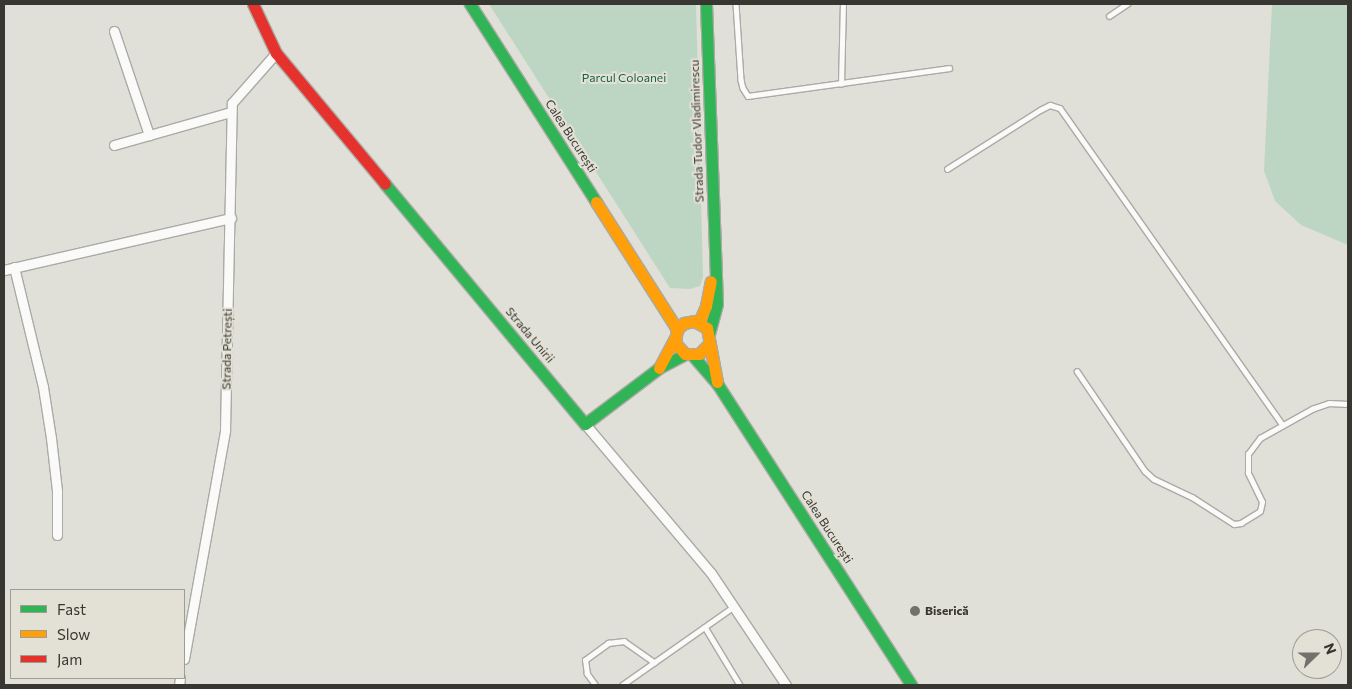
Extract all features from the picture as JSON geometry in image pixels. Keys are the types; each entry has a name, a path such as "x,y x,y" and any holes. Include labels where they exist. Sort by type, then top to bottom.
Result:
{"main road":[{"name":"Strada Unirii","path":"253,4 276,54 585,424"},
{"name":"Calea București","path":"470,4 648,282 676,334 677,347 689,355 718,385 911,685"},
{"name":"Strada Tudor Vladimirescu","path":"706,4 717,304 709,333"},
{"name":"Strada Tudor Vladimirescu","path":"694,321 708,300 715,257"},
{"name":"Calea București","path":"648,282 709,333 708,345 718,385"},
{"path":"659,368 676,334 694,321"},
{"path":"585,424 659,368 689,355 699,354 708,345"}],"street":[{"path":"114,31 149,135"},
{"name":"Strada Petrești","path":"185,653 225,430 232,103 276,54"},
{"path":"114,145 231,112"},
{"path":"4,270 230,218"},
{"path":"14,267 42,387 51,438 57,491 57,535"},
{"name":"Strada Unirii","path":"585,424 688,544 735,606 786,685"}],"lane":[{"path":"736,4 740,80 748,96 948,68"},
{"path":"841,84 843,4"},
{"path":"1109,16 1127,4"},
{"path":"948,169 1040,110 1050,105 1060,108 1282,424"},
{"path":"1077,371 1145,471 1154,479 1192,497 1234,524 1260,511 1262,502 1248,473 1248,454 1260,438 1282,424 1330,403 1348,404"},
{"path":"622,685 735,606"},
{"path":"705,626 740,685"},
{"path":"595,685 587,674 585,660 608,643 624,641 654,662"}],"green space":[{"name":"Parcul Coloanei","path":"489,4 696,4 703,277 700,286 690,289 670,288"},
{"path":"1272,4 1348,4 1348,245 1301,225 1275,201 1264,171"}],"traffic: fast":[{"path":"470,4 596,202"},
{"path":"706,4 717,304 709,333"},
{"path":"385,184 585,424 659,368 685,354"},
{"path":"693,356 718,385 911,685"}],"traffic: slow":[{"path":"596,202 677,329"},
{"path":"699,322 706,306 711,281"},
{"path":"708,345 699,354 685,354 675,343 677,329 684,323 694,321 707,328 717,382"},
{"path":"659,368 675,338"}],"traffic: jam":[{"path":"253,4 276,53 385,184"}],"place":[{"name":"Biserică","path":"915,611"}]}
